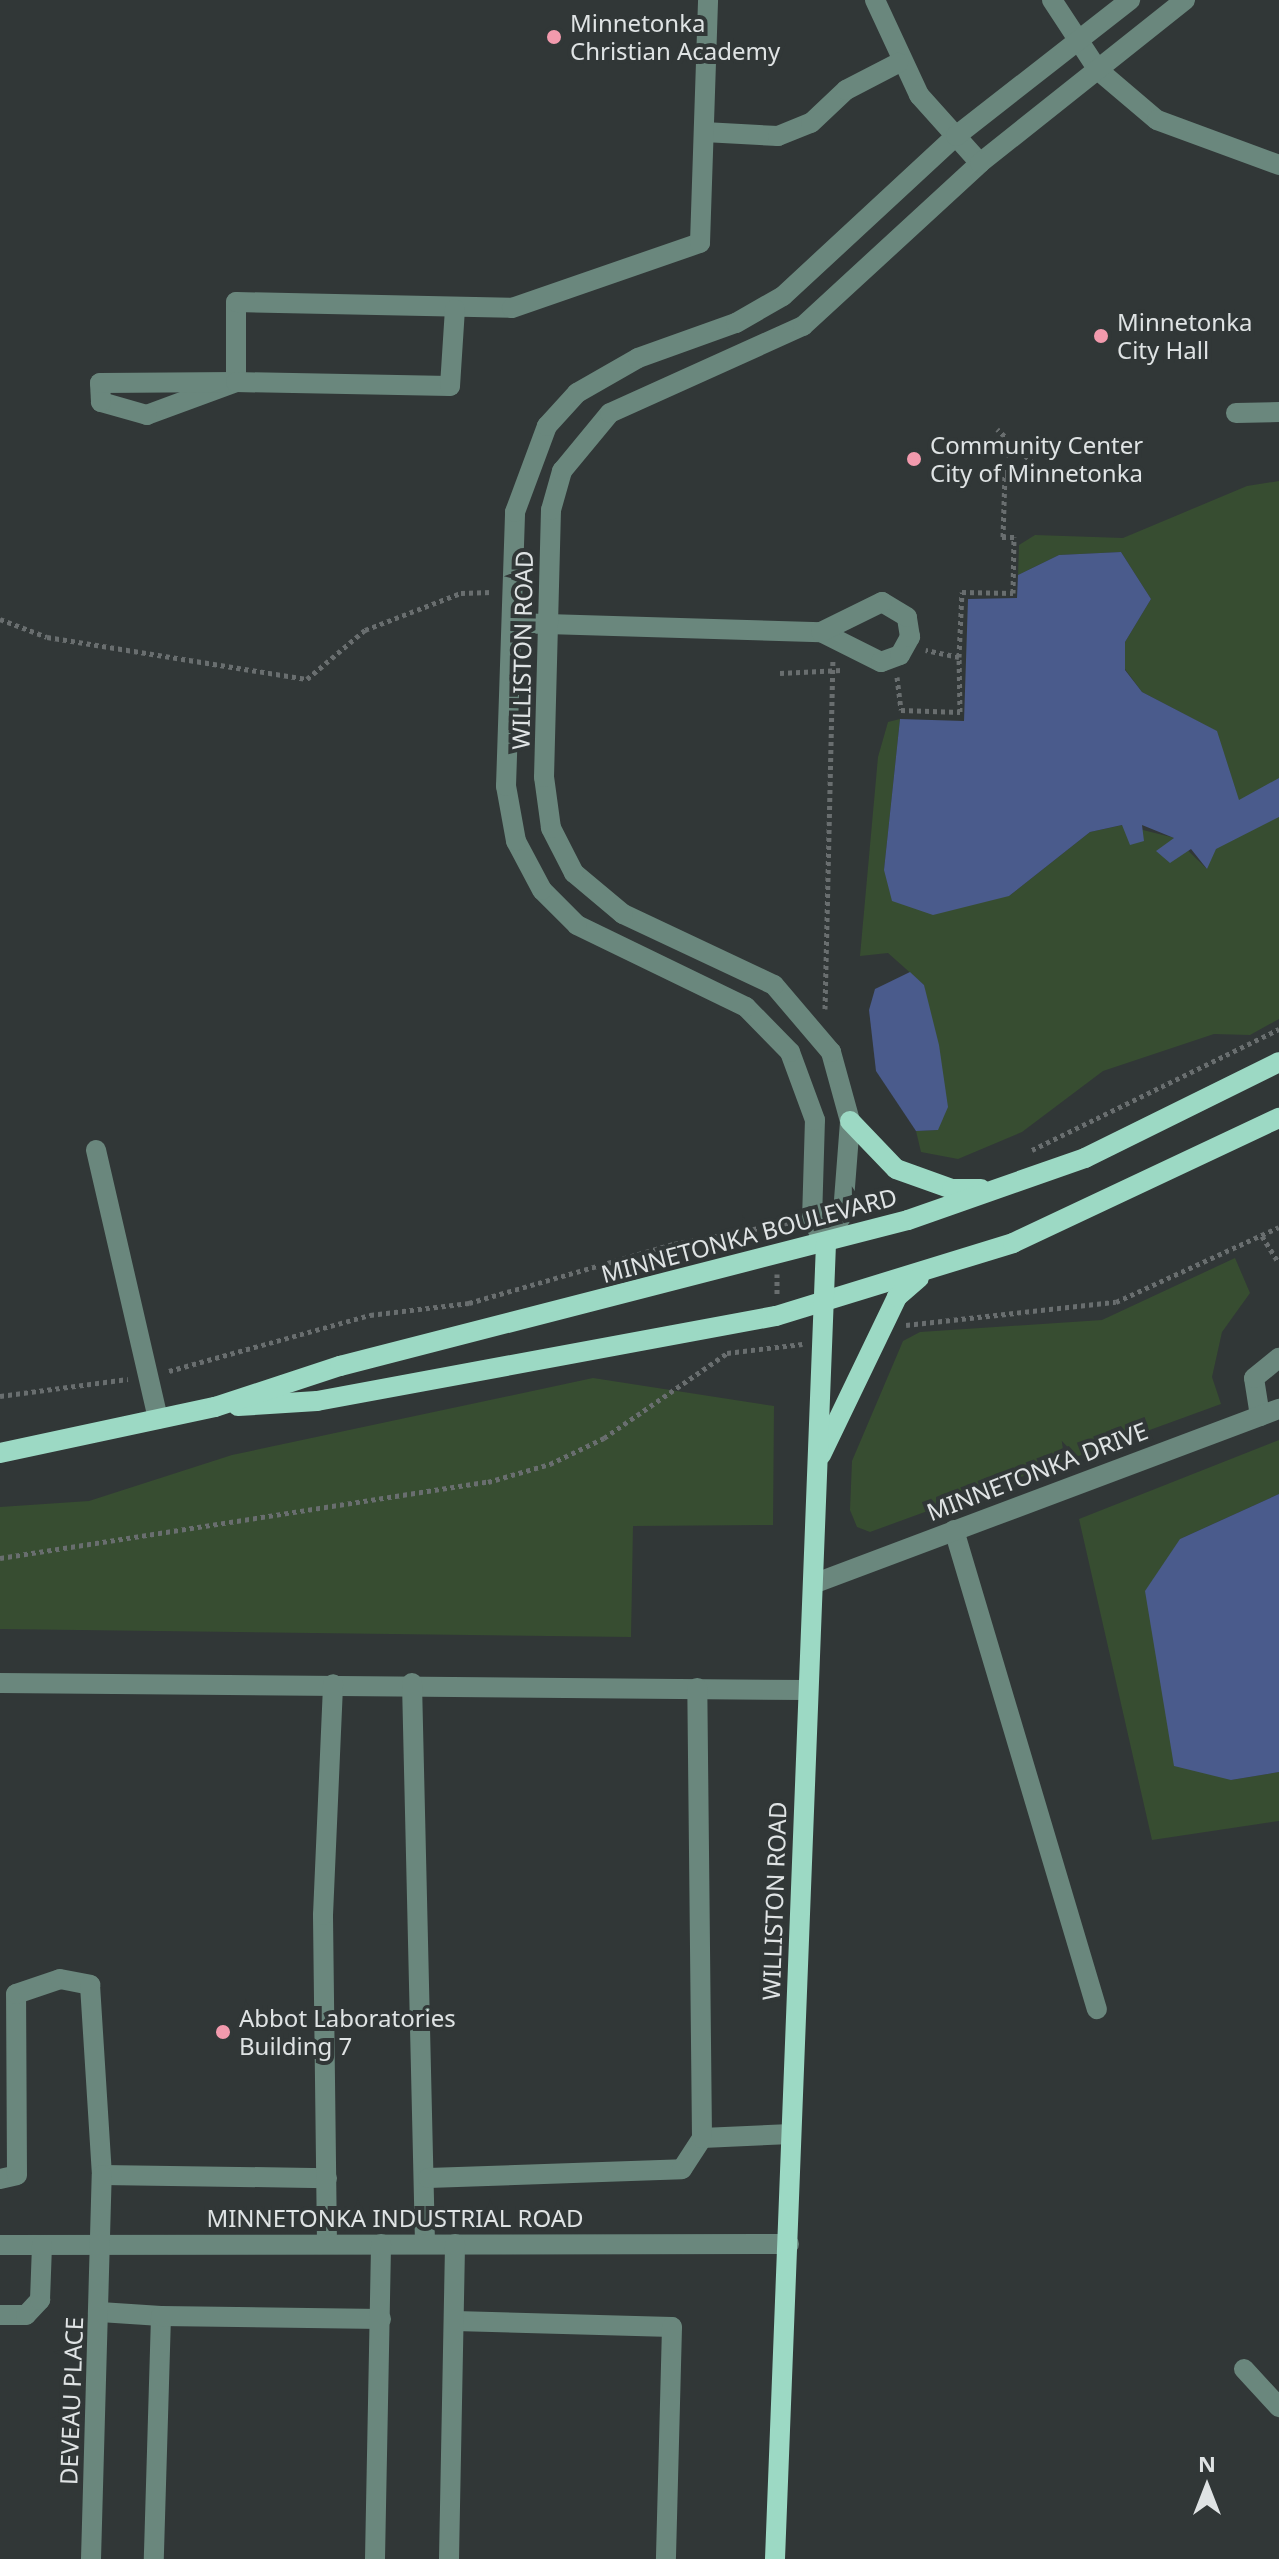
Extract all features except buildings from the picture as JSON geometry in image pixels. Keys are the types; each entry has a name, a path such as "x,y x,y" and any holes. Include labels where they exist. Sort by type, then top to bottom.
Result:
{"main road":[{"name":"MINNETONKA BOULEVARD","path":"0,1453 215,1407 340,1366 826,1244 997,1190 1131,1137 1279,1062"},
{"name":"MINNETONKA BOULEVARD","path":"215,1407 317,1401 776,1316 924,1274 1085,1213 1279,1118"},
{"path":"850,1121 908,1175 952,1189 997,1190"},
{"name":"WILLISTON ROAD","path":"775,2559 826,1244"},
{"path":"818,1462 897,1297 924,1274"}],"street":[{"path":"236,382 236,302 512,308 700,243 708,0"},
{"path":"875,0 898,63 980,163"},
{"path":"1052,0 1098,70 1157,120 1279,165"},
{"name":"WILLISTON ROAD","path":"826,1244 812,1220 815,1120 790,1052 746,1007 577,925 542,890 516,841 506,786 515,512 527,468 547,426 577,393 638,358 736,323 783,296 956,136 1130,0"},
{"name":"WILLISTON ROAD","path":"826,1244 843,1213 850,1121 831,1052 774,985 623,914 574,873 551,828 544,777 551,510 562,471 591,428 648,391 760,350 803,326 980,163 1185,0"},
{"path":"704,132 778,136 811,123 846,90 898,63"},
{"path":"236,382 147,415 101,402 100,383 236,382 450,386 455,309"},
{"path":"1236,413 1279,412"},
{"path":"513,623 830,637"},
{"path":"96,1150 158,1419"},
{"path":"1270,1412 1254,1378 1279,1358"},
{"name":"MINNETONKA DRIVE","path":"813,1584 1270,1412"},
{"path":"954,1530 1097,2009"},
{"path":"0,1683 412,1683 807,1690"},
{"path":"412,1683 421,2169 428,2178 425,2244"},
{"path":"327,2244 323,1915 333,1684"},
{"path":"428,2178 682,2169 702,2138 697,1688"},
{"name":"DEVEAU PLACE","path":"9,2177 16,1994 60,1979 90,1985 108,2177 102,2245 91,2559"},
{"path":"702,2138 791,2134"},
{"path":"108,2177 327,2178"},
{"path":"375,2559 381,2244"},
{"path":"449,2559 455,2244"},
{"name":"MINNETONKA INDUSTRIAL ROAD","path":"0,2245 789,2244"},
{"path":"0,2315 26,2315 40,2300 42,2245"},
{"path":"100,2312 161,2316 381,2319"},
{"path":"154,2559 161,2316"},
{"path":"455,2321 672,2327 666,2559"},
{"path":"1244,2369 1279,2407"}],"path":[{"path":"981,473 1004,479 1051,480 1006,444 997,429"},
{"path":"897,676 901,710 960,712 962,592 1013,593 1014,537 1001,537 1006,444"},
{"path":"0,619 47,637 307,679 365,630 482,592"},
{"path":"825,1019 830,637"},
{"path":"925,650 959,657"},
{"path":"1026,1152 1279,1029"},
{"path":"0,1396 149,1376 370,1315 469,1303 674,1244 788,1223"},
{"path":"0,1558 488,1482 550,1464 637,1417 727,1353 773,1350 776,1259 771,1225"},
{"path":"899,1326 1116,1302 1279,1227"},
{"path":"1262,1236 1279,1263"}],"green space":[{"path":"1279,481 1279,1019 1250,1035 1214,1034 1103,1071 1022,1132 958,1159 921,1152 916,1131 938,1130 924,985 888,953 860,956 878,757 888,722 900,719 884,870 1009,896 1090,832 1123,825 1175,838 1207,869 1216,731 1142,692 1125,669 1125,642 1151,599 1121,552 1059,555 1018,575 1019,545 1035,535 1123,538 1247,486"},
{"path":"1235,1258 1250,1293 1222,1332 1212,1377 1221,1404 870,1532 857,1527 850,1510 852,1461 903,1341 920,1332 1102,1320"},
{"path":"593,1378 774,1406 773,1525 633,1526 631,1637 0,1629 0,1507 89,1501 232,1455"},
{"path":"1279,1440 1279,1494 1180,1539 1231,1780 1279,1772 1279,1821 1152,1840 1079,1519"}],"water":[{"path":"1121,552 1151,599 1125,642 1125,670 1142,692 1217,731 1239,800 1279,778 1279,817 1216,849 1207,869 1191,849 1170,863 1156,851 1174,838 1142,825 1144,841 1130,845 1122,825 1090,832 1009,896 933,915 892,901 884,870 900,719 964,721 968,599 1017,598 1018,575 1059,555"},
{"path":"910,972 924,985 939,1045 948,1107 938,1130 916,1131 876,1071 869,1010 875,989"},
{"path":"1279,1494 1279,1772 1231,1780 1174,1766 1145,1591 1180,1539"}],"place":[{"name":"Minnetonka Christian Academy","path":"554,37"},
{"name":"Minnetonka City Hall","path":"1101,336"},
{"name":"Community Center City of Minnetonka","path":"914,459"},
{"name":"Abbot Laboratories Building 7","path":"223,2032"}]}
